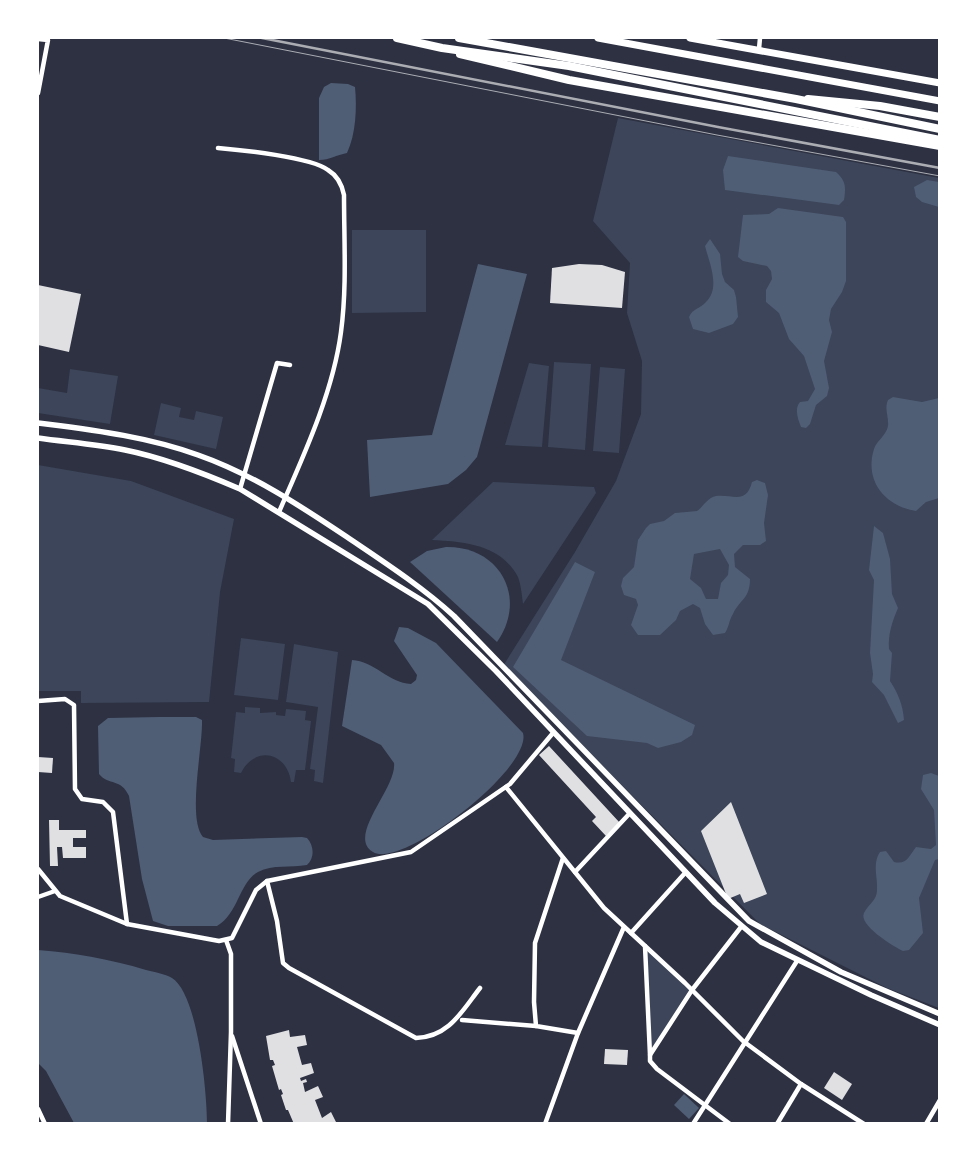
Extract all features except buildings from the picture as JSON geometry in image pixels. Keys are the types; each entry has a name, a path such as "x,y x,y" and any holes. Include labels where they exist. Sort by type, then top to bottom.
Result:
{"highway":[{"path":"397,38 442,48 569,66 940,140"},
{"path":"460,38 796,99 940,129"},
{"path":"598,38 940,101"},
{"path":"690,38 940,83"},
{"path":"442,48 475,59 550,76 940,146"},
{"path":"796,99 821,98 940,117"}],"main road":[{"path":"38,423 123,434 197,454 245,474 286,496 408,578 454,616 749,921 841,972 940,1014"},
{"path":"38,438 124,450 161,459 209,475 240,489 428,604 496,671 685,872 741,927 761,942 797,961 940,1025"}],"street":[{"path":"38,38 48,40 38,93"},
{"path":"759,49 760,38"},
{"path":"218,148 297,159 327,168 342,185 345,274 341,333 313,434 278,512"},
{"path":"240,489 277,363 290,365"},
{"path":"38,701 65,699 74,705 75,790 82,799 103,802 112,812 127,924"},
{"path":"38,869 60,896 127,924 210,941 226,940 232,938 237,931 256,890 267,881 411,852 506,787 553,733"},
{"path":"506,787 604,908 631,934 746,1042 800,1084 864,1124"},
{"path":"575,872 630,813"},
{"path":"536,1026 534,1002 535,943 563,858"},
{"path":"631,934 685,872"},
{"path":"267,881 277,921 283,963 416,1038 439,1034 452,1024 480,988"},
{"path":"38,897 55,891"},
{"path":"545,1124 578,1033 624,927"},
{"path":"650,1055 692,990 741,927"},
{"path":"226,940 231,954 228,1124"},
{"path":"645,946 650,1061 657,1069 730,1124"},
{"path":"693,1124 797,961"},
{"path":"462,1020 536,1026 578,1033"},
{"path":"231,1032 261,1124"},
{"path":"777,1124 800,1084"},
{"path":"926,1124 940,1100"},
{"path":"38,1109 45,1124"}],"shaded area":[{"path":"331,83 348,84 355,87 356,112 354,129 347,153 319,160 319,98 324,87"},
{"path":"618,118 939,178 939,1008 887,988 760,924 503,666 575,552 616,481 641,414 642,361 627,313 630,263 593,221"},
{"path":"728,156 836,172 842,178 844,184 844,200 839,205 725,190 723,170"},
{"path":"927,180 939,182 939,207 922,202 916,197 914,187"},
{"path":"778,208 843,217 846,222 846,281 842,292 831,309 829,320 832,332 824,361 829,388 827,396 816,405 810,424 806,428 801,427 797,408 800,402 808,401 815,389 804,356 789,339 779,313 766,302 766,290 772,279 771,271 767,266 743,261 738,257 743,215 769,214"},
{"path":"352,230 426,230 426,312 352,313"},
{"path":"710,239 720,254 722,274 725,282 734,290 738,317 733,324 709,333 693,329 689,317 692,312 706,302 713,290 713,275 705,246"},
{"path":"478,264 527,274 477,457 466,470 448,484 370,497 367,440 432,435"},
{"path":"554,362 591,364 585,450 548,447"},
{"path":"529,363 549,366 542,447 505,445"},
{"path":"600,367 625,369 619,453 593,451"},
{"path":"70,369 118,376 110,424 38,413 38,388 67,393"},
{"path":"893,397 922,402 939,398 939,498 926,502 916,511 895,504 886,498 875,481 872,471 874,449 888,426 887,403"},
{"path":"161,403 181,408 179,417 194,420 196,411 223,417 216,449 154,435"},
{"path":"38,465 131,481 234,519 220,592 209,702 81,703 81,691 38,691"},
{"path":"757,480 765,483 768,495 764,523 766,541 760,545 743,545 734,554 735,567 750,579 750,586 732,616 725,633 713,635 705,624 700,608 693,604 680,611 676,620 660,635 638,635 631,625 638,605 636,599 624,595 621,586 623,578 634,567 638,540 646,528 650,524 664,521 675,513 697,511 708,500 716,496 742,496 746,494 752,482","holes":["720,549 729,565 728,575 721,583 718,599 706,599 701,588 690,579 694,554"]},
{"path":"493,482 594,487 596,493 523,604 518,577 502,558 492,551 481,547 457,542 432,540"},
{"path":"874,526 883,533 890,559 892,594 898,608 891,628 889,649 892,653 890,681 903,709 904,720 898,723 884,695 872,682 873,674 870,653 874,580 869,570"},
{"path":"446,547 465,549 481,555 494,565 503,578 509,592 510,608 506,625 497,642 410,562 427,551"},
{"path":"575,562 595,572 561,660 695,725 692,735 681,742 658,748 647,743 587,736 513,667"},
{"path":"399,627 408,628 436,643 523,733 521,749 508,769 487,791 462,812 410,846 388,853 373,852 366,845 365,835 374,811 393,773 394,763 381,745 342,726 352,660 367,664 403,683 411,684 416,680 417,675 394,641"},
{"path":"241,638 285,644 278,700 234,695"},
{"path":"294,644 338,652 323,783 314,781 315,770 310,769 318,707 286,702"},
{"path":"245,707 260,708 260,713 276,712 276,715 285,716 286,709 306,711 305,720 311,721 305,770 296,770 294,782 291,782 283,764 270,756 254,758 241,773 234,772 235,759 231,758 236,712 245,713"},
{"path":"196,717 202,720 196,814 198,828 203,837 213,840 302,837 307,838 312,848 311,859 307,865 276,867 258,872 247,883 230,913 217,926 168,926 153,921 142,879 129,796 126,790 119,784 103,778 99,774 98,726 108,718"},
{"path":"931,773 939,776 939,859 935,860 919,898 923,933 909,950 903,951 871,929 866,923 864,913 877,894 876,861 880,852 886,851 894,862 898,863 905,861 916,847 931,849 936,845 934,810 921,789 923,775"},
{"path":"38,950 106,960 172,978 181,988 194,1023 203,1068 207,1123 74,1123 46,1071 38,1063"},
{"path":"647,951 689,990 652,1049"},
{"path":"684,1094 699,1108 689,1119 674,1105"}],"tram line":[{"path":"224,38 717,135 940,176"}],"railway":[{"path":"262,38 718,127 940,168"}]}
